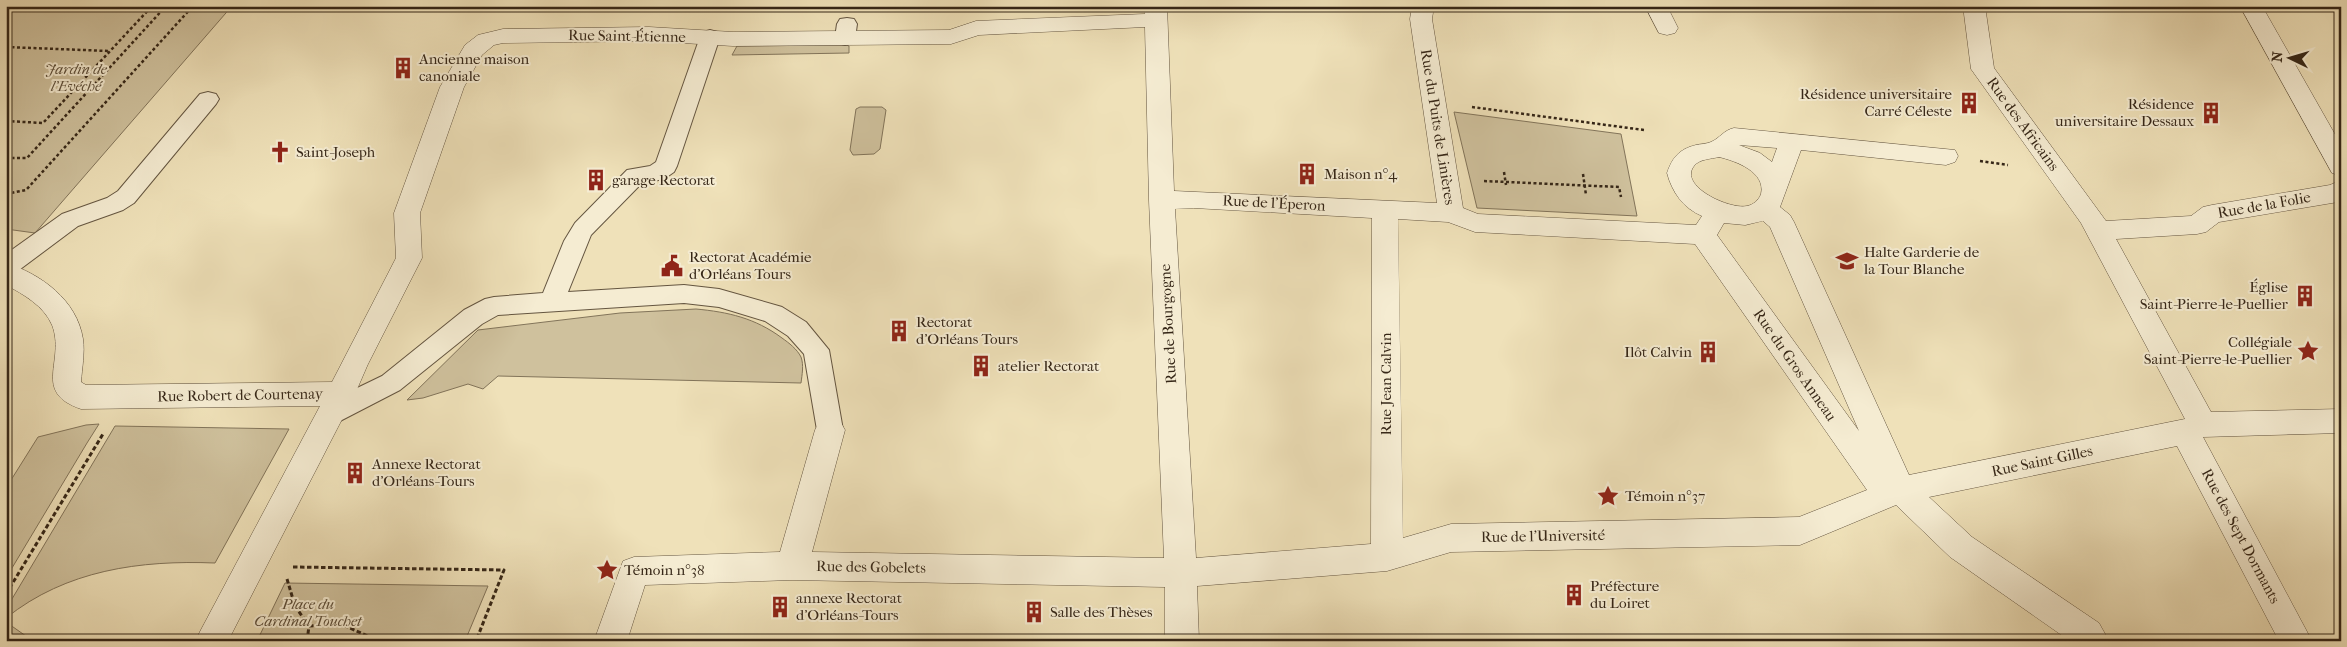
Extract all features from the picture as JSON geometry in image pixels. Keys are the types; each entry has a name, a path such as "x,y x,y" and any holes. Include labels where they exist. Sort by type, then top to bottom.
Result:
{"street":[{"name":"Rue du Puits de Linières","path":"1385,210 1451,212 1421,19 1423,6"},
{"path":"1656,6 1667,28"},
{"name":"Rue des Africains","path":"1974,6 1983,69 2098,231 2194,428"},
{"path":"2251,6 2341,167"},
{"name":"Rue Saint-Étienne","path":"336,403 409,258 407,213 452,88 473,50 486,40 503,36 649,34 710,37 846,31 951,37 976,28 1156,13"},
{"name":"Rue de Bourgogne","path":"1156,13 1162,200 1181,573 1182,641"},
{"path":"1719,149 1734,136 1946,156"},
{"path":"1771,198 1792,141"},
{"name":"Rue du Gros Anneau","path":"1719,149 1735,152 1756,162 1771,177 1771,198 1894,492 1710,223 1683,188 1679,178 1679,168 1692,153 1719,149"},
{"name":"Rue de la Folie","path":"2098,231 2197,225 2212,214 2338,193 2341,189"},
{"name":"Rue du Gros Anneau","path":"1710,223 1745,216 1771,198"},
{"name":"Rue de l'Éperon","path":"1162,200 1194,199 1385,210"},
{"name":"Rue Jean Calvin","path":"1385,210 1386,557"},
{"path":"1451,212 1475,223 1710,223"},
{"name":"Rue Robert de Courtenay","path":"6,273 28,282 60,313 69,338 67,386 81,397 336,403 211,641"},
{"name":"Rue Saint-Gilles","path":"1894,492 2194,428 2341,422"},
{"name":"Rue des Sept Dormants","path":"2194,428 2296,641"},
{"path":"792,566 830,430"},
{"path":"1894,492 1961,547 2088,634 2093,641"},
{"name":"Rue de l'Université","path":"1181,573 1386,557 1451,538 1800,531 1894,492"},
{"name":"Rue des Gobelets","path":"610,641 634,571 792,566 1181,573"}],"lane":[{"path":"550,303 576,241 583,229 635,176 656,173 666,166 710,37"},
{"path":"6,267 70,220 115,204 126,197 208,99"},
{"path":"336,403 392,383 473,317 494,306 684,294 720,298 773,314 797,329 816,350 830,430"}],"path":[{"path":"6,120 43,123 152,6"},
{"path":"6,158 27,158 166,6"},
{"path":"6,194 26,190 193,6"},
{"path":"6,47 110,52"},
{"path":"1434,102 1644,130"},
{"path":"1472,107 1474,116"},
{"path":"1946,156 2058,173"},
{"path":"1483,173 1485,183 1619,187"},
{"path":"6,594 125,397"},
{"path":"250,566 504,570 476,641"},
{"path":"284,567 295,606 309,626 307,641"},
{"path":"309,626 344,625 379,641"}],"green space":[{"name":"Jardin de l'Evéché","path":"6,6 232,6 35,233 6,229"},
{"path":"737,46 849,46 849,53 732,55"},
{"path":"860,107 882,107 886,110 880,149 874,154 853,155 850,150 856,109"},
{"path":"1454,112 1621,134 1637,216 1477,208"},
{"path":"696,309 741,317 762,325 782,338 801,357 803,367 801,383 498,376 483,389 468,384 423,398 407,400 478,330 620,313"},
{"path":"99,424 6,578 6,488 38,437 86,425"},
{"path":"115,426 289,429 215,563 159,564 105,571 53,589 29,602 6,618 6,609"},
{"name":"Place du Cardinal Touchet","path":"285,583 488,586 465,641 257,641"},
{"path":"6,622 33,641 6,641"}],"place":[{"name":"Ancienne maison canoniale","path":"403,68"},
{"name":"Résidence universitaire Carré Céleste","path":"1969,103"},
{"name":"Résidence universitaire Dessaux","path":"2211,113"},
{"name":"Saint-Joseph","path":"280,152"},
{"name":"Maison n°4","path":"1307,174"},
{"name":"garage Rectorat","path":"596,180"},
{"name":"Halte Garderie de la Tour Blanche","path":"1847,261"},
{"name":"Rectorat Académie d'Orléans Tours","path":"672,266"},
{"name":"Église Saint-Pierre-le-Puellier","path":"2305,296"},
{"name":"Rectorat d'Orléans Tours","path":"899,331"},
{"name":"Collégiale Saint-Pierre-le-Puellier","path":"2308,351"},
{"name":"Ilôt Calvin","path":"1708,352"},
{"name":"atelier Rectorat","path":"981,366"},
{"name":"Annexe Rectorat d'Orléans-Tours","path":"355,473"},
{"name":"Témoin n°37","path":"1608,496"},
{"name":"Témoin n°38","path":"607,570"},
{"name":"Préfecture du Loiret","path":"1574,595"},
{"name":"annexe Rectorat d'Orléans-Tours","path":"780,607"},
{"name":"Salle des Thèses","path":"1034,612"}]}
